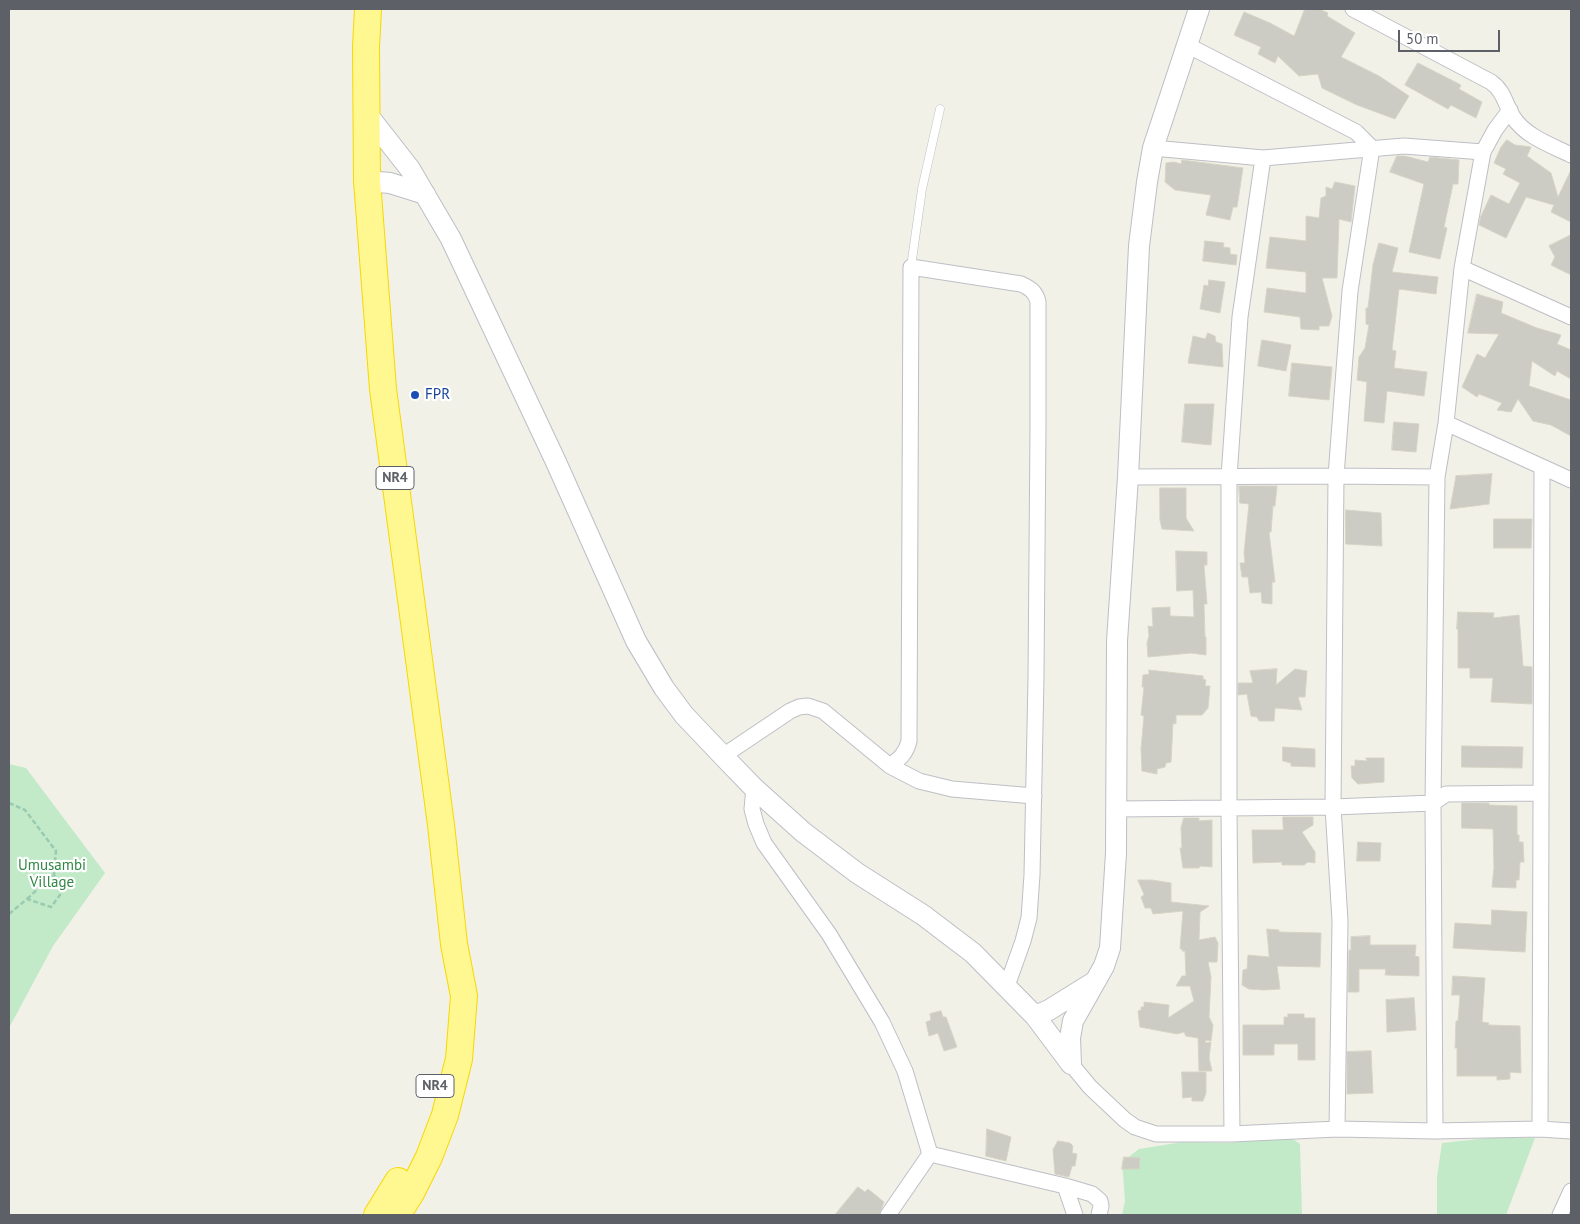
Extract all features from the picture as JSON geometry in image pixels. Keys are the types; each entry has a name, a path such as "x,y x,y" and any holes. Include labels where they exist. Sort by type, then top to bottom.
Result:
{"highway":[{"name":"NR4","path":"368,9 366,47 367,181 384,389 441,826 454,944 464,996 459,1059 445,1115 429,1157 411,1193 397,1215"},
{"name":"NR4","path":"377,1215 399,1180 418,1144 430,1109 441,1062 454,944"}],"street":[{"path":"1071,1064 1070,1038 1073,1021 1104,966 1110,948 1115,868 1117,641 1128,477 1139,246 1153,148 1199,9"},
{"path":"1353,9 1492,82 1499,88 1517,122 1525,131 1571,155"},
{"path":"1187,45 1356,132 1372,148"},
{"path":"1435,1131 1433,804 1436,477 1446,423 1462,268 1483,152 1495,130 1510,110"},
{"path":"367,114 410,169 451,239 556,462 636,641 664,688 684,716 754,788 803,832 826,850 948,932 974,953 1035,1016 1090,1087 1125,1120 1135,1127 1156,1134 1232,1134 1337,1129 1435,1131 1540,1129 1571,1131"},
{"path":"1153,148 1263,158 1404,146 1483,152"},
{"path":"1337,1129 1340,921 1333,808 1336,476 1350,291 1372,148"},
{"path":"1232,1134 1228,809 1229,476 1240,318 1263,158"},
{"path":"367,181 390,183 425,194"},
{"path":"890,766 903,756 909,741 910,267 1021,284 1029,287 1036,295 1038,302 1034,796 1029,918 1007,986"},
{"path":"1462,268 1571,317"},
{"path":"1446,423 1571,480"},
{"path":"1540,1129 1542,467"},
{"path":"1128,477 1436,477"},
{"path":"723,756 790,711 808,706 823,711 890,766 919,781 952,789 1034,796"},
{"path":"754,788 752,809 764,842 829,934 882,1022 905,1071 930,1154"},
{"path":"1116,810 1333,808 1433,804 1446,794 1541,793"},
{"path":"1035,1016 1049,1010 1095,982"},
{"path":"930,1154 1092,1194 1101,1206 1099,1215"},
{"path":"888,1215 930,1154"},
{"path":"1065,1186 1074,1215"},
{"path":"1560,1215 1571,1191"}],"lane":[{"path":"910,267 922,189 940,109"}],"path":[{"path":"9,803 25,810 56,851 54,874 60,895 51,907 27,900"},
{"path":"9,914 54,874"}],"green space":[{"name":"Umusambi Village","path":"9,764 26,768 105,873 53,946 9,1028"},
{"path":"1290,1137 1300,1144 1302,1215 1122,1215 1125,1201 1122,1162 1139,1149 1183,1142 1226,1143"},
{"path":"1488,1138 1535,1138 1506,1215 1437,1215 1437,1177 1442,1143"}],"building":[{"path":"1305,9 1319,9 1328,13 1327,16 1355,33 1341,57 1379,76 1409,96 1395,119 1357,105 1322,88 1318,74 1299,76 1278,56 1275,63 1258,54 1261,47 1234,35 1244,12 1294,36"},
{"path":"1418,63 1461,85 1459,89 1482,102 1476,118 1451,105 1448,109 1405,85"},
{"path":"1507,140 1515,145 1531,147 1527,156 1551,173 1558,197 1571,170 1571,222 1551,212 1554,205 1526,197 1506,238 1479,225 1491,195 1509,204 1520,183 1503,174 1506,169 1494,163 1501,147"},
{"path":"1397,156 1405,156 1428,162 1430,157 1459,160 1458,184 1453,184 1444,227 1447,228 1440,259 1409,252 1424,184 1390,172"},
{"path":"1182,160 1243,168 1237,207 1233,207 1230,220 1206,215 1211,195 1175,190 1165,182 1166,163 1174,162 1181,164"},
{"path":"1335,182 1355,186 1351,222 1339,219 1337,278 1322,278 1332,316 1329,326 1319,326 1319,330 1301,329 1300,317 1264,312 1267,288 1306,293 1306,272 1266,268 1270,237 1306,241 1306,216 1319,218 1321,198 1326,196 1326,187 1332,189"},
{"path":"1571,235 1571,275 1551,265 1555,257 1549,246"},
{"path":"1205,241 1224,243 1223,247 1230,248 1230,254 1237,255 1236,265 1203,261"},
{"path":"1379,243 1398,248 1392,272 1438,277 1436,294 1399,289 1392,350 1396,351 1394,368 1427,372 1424,396 1387,391 1384,423 1364,421 1367,382 1357,380 1359,357 1365,348 1369,325 1366,324 1366,308 1368,308 1373,265"},
{"path":"1209,280 1225,282 1220,313 1200,309 1204,285 1208,286"},
{"path":"1477,294 1503,302 1501,313 1537,328 1561,335 1557,344 1571,350 1571,379 1557,371 1555,376 1532,361 1529,386 1571,400 1571,436 1551,425 1533,421 1518,399 1511,412 1497,410 1502,403 1479,394 1477,397 1462,387 1477,354 1485,358 1499,334 1468,333"},
{"path":"1208,333 1215,336 1216,342 1222,344 1223,367 1188,363 1193,336 1205,339"},
{"path":"1262,340 1291,345 1286,371 1258,366"},
{"path":"1292,363 1332,367 1329,400 1289,396"},
{"path":"1185,404 1214,404 1211,445 1182,442"},
{"path":"1394,422 1419,424 1416,452 1392,450"},
{"path":"1492,474 1489,504 1450,509 1456,476"},
{"path":"1239,486 1277,486 1271,532 1269,532 1275,582 1272,582 1272,604 1262,603 1261,592 1250,593 1248,577 1242,577 1240,563 1245,563 1244,553 1249,504 1240,503"},
{"path":"1160,488 1186,488 1186,518 1194,531 1162,529 1160,520"},
{"path":"1346,510 1381,513 1382,546 1346,544"},
{"path":"1494,519 1532,519 1531,548 1494,548"},
{"path":"1176,551 1207,552 1207,565 1204,565 1207,604 1204,604 1206,655 1191,653 1148,657 1148,626 1153,627 1152,608 1170,607 1170,616 1194,617 1193,590 1177,591"},
{"path":"1458,612 1494,613 1493,618 1519,615 1523,666 1532,667 1532,704 1491,702 1493,678 1470,678 1470,668 1458,668"},
{"path":"1277,669 1276,685 1295,669 1307,671 1305,697 1298,697 1302,710 1275,708 1274,721 1259,721 1257,717 1251,716 1247,694 1238,695 1238,683 1253,683 1250,671"},
{"path":"1149,670 1203,676 1203,679 1206,680 1205,686 1210,686 1208,708 1202,715 1176,715 1176,724 1173,723 1171,762 1166,763 1165,767 1157,769 1157,774 1142,771 1141,749 1144,716 1141,715 1144,687 1142,687 1143,675 1149,674"},
{"path":"1462,746 1523,747 1522,768 1462,767"},
{"path":"1283,747 1315,749 1315,767 1291,766 1291,763 1283,761"},
{"path":"1366,758 1384,758 1384,782 1358,784 1352,778 1351,766 1355,766 1355,760 1367,761"},
{"path":"1462,803 1517,806 1517,835 1519,835 1519,842 1523,842 1524,862 1520,862 1519,880 1516,880 1516,888 1492,887 1494,868 1493,829 1462,828"},
{"path":"1283,817 1313,817 1313,825 1302,832 1315,852 1315,863 1282,865 1282,862 1253,863 1252,830 1283,830"},
{"path":"1184,818 1199,818 1199,821 1212,820 1212,867 1183,868 1180,848 1182,848 1181,828"},
{"path":"1358,842 1381,843 1380,861 1357,861"},
{"path":"1138,880 1171,883 1171,902 1209,906 1200,912 1199,940 1215,937 1218,943 1217,962 1208,962 1211,977 1209,1017 1213,1025 1211,1041 1205,1040 1206,1043 1211,1042 1209,1058 1212,1071 1199,1071 1198,1038 1186,1036 1184,1032 1177,1034 1140,1027 1138,1011 1141,1010 1141,1007 1144,1007 1144,1002 1169,1005 1168,1018 1194,1001 1190,986 1176,986 1182,976 1186,976 1185,951 1180,949 1183,911 1153,914 1151,908 1145,908 1141,897 1144,895"},
{"path":"1492,910 1527,912 1525,952 1453,948 1455,923 1491,925"},
{"path":"1267,929 1279,930 1279,932 1321,933 1320,967 1277,966 1280,989 1249,989 1242,985 1243,970 1247,969 1248,955 1269,957"},
{"path":"1370,936 1370,945 1416,945 1415,956 1419,957 1419,976 1385,975 1386,969 1359,969 1359,992 1348,992 1351,937"},
{"path":"1453,976 1485,978 1482,1022 1489,1023 1488,1025 1520,1026 1521,1073 1510,1072 1510,1079 1497,1080 1497,1076 1457,1076 1456,1021 1458,1021 1460,995 1452,995"},
{"path":"1414,998 1416,1030 1387,1032 1386,1000"},
{"path":"941,1011 943,1017 946,1017 957,1047 944,1051 938,1033 929,1036 926,1022 931,1020 930,1014"},
{"path":"1288,1014 1304,1014 1304,1018 1315,1018 1315,1060 1298,1060 1298,1044 1274,1044 1274,1055 1243,1055 1243,1025 1284,1025 1284,1017 1288,1017"},
{"path":"1371,1051 1373,1093 1347,1094 1347,1052"},
{"path":"1182,1072 1206,1072 1206,1093 1203,1101 1192,1101 1192,1097 1183,1098"},
{"path":"987,1129 1011,1137 1006,1161 986,1156"},
{"path":"1058,1141 1070,1143 1073,1146 1072,1153 1077,1154 1075,1166 1072,1166 1069,1177 1055,1174 1053,1150"},
{"path":"1124,1157 1140,1158 1139,1169 1122,1169"},
{"path":"858,1187 865,1192 868,1189 884,1202 879,1215 835,1215"}],"place":[{"name":"FPR","path":"415,395"}]}
